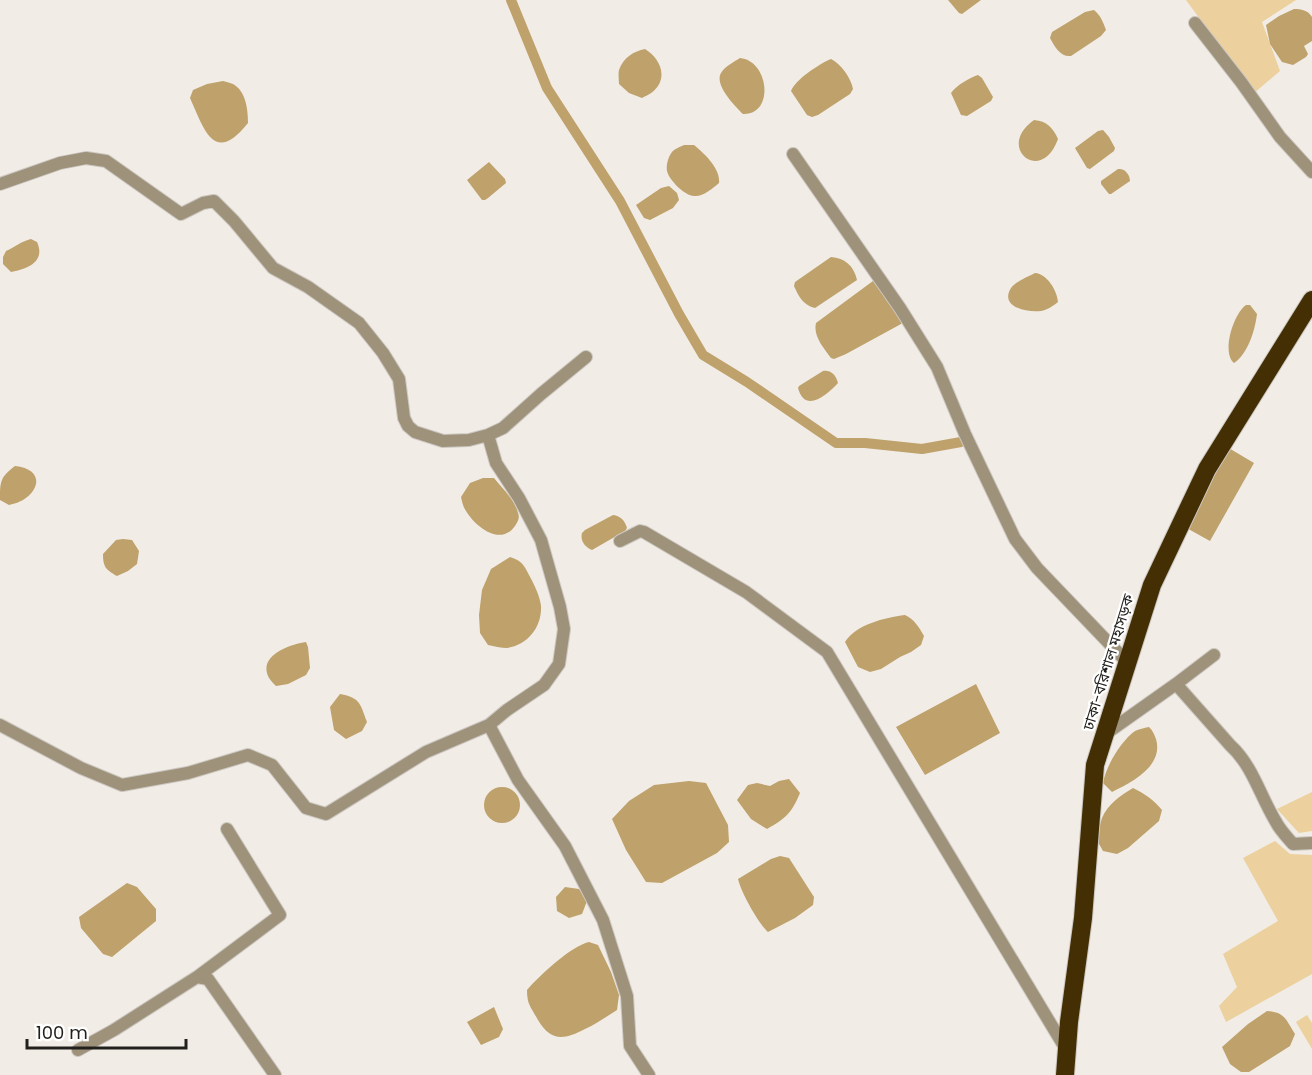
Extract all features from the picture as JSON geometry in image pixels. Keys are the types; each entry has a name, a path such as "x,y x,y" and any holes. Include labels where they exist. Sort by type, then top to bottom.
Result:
{"highway":[{"name":"ঢাকা-বরিশাল মহাসড়ক","path":"1065,1075 1069,1022 1083,918 1095,765 1127,662 1152,585 1207,469 1312,300"}],"street":[{"path":"1195,23 1280,136 1312,172"},
{"path":"793,154 900,308 937,367 965,435 1015,539 1038,568 1127,662"},
{"path":"0,184 60,163 86,158 105,161 181,214 203,203 214,201 273,268 308,286 359,323 383,353 399,379 404,418 408,426 415,432 443,441 469,440 503,428 586,357"},
{"path":"0,725 81,768 122,785 188,773 248,755 272,765 306,808 327,814 426,752 489,725 543,685 559,664 564,629 541,540 519,498 496,463 488,435"},
{"path":"620,541 640,531 644,532 746,592 827,652 1068,1052"},
{"path":"1103,740 1104,735 1214,655"},
{"path":"1176,684 1239,753 1257,782 1276,822 1293,844 1312,843"},
{"path":"489,725 518,780 565,846 603,920 627,996 630,1046 649,1075"},
{"path":"78,1050 114,1030 197,976 280,915 227,829"},
{"path":"197,976 208,980 275,1075"}],"shaded area":[{"path":"948,0 981,0 962,14"},
{"path":"1186,0 1296,0 1262,22 1280,71 1254,93"},
{"path":"1294,9 1304,10 1312,17 1312,41 1304,46 1308,54 1306,57 1293,65 1282,62 1270,44 1266,25"},
{"path":"1094,10 1106,30 1101,36 1071,56 1061,53 1050,38 1052,32 1085,12"},
{"path":"645,49 657,60 661,70 661,81 651,93 642,98 629,93 619,84 619,70 633,53"},
{"path":"740,58 750,61 757,68 764,88 764,98 760,107 753,112 743,114 726,95 720,83 721,73 725,68"},
{"path":"831,59 845,72 853,89 850,94 812,117 807,115 791,91 797,82 808,73"},
{"path":"978,75 993,97 991,101 967,116 961,115 951,93 963,82"},
{"path":"223,81 233,84 241,91 247,107 248,123 227,142 218,142 206,131 190,98 193,90"},
{"path":"1034,120 1049,126 1058,139 1050,153 1042,160 1033,161 1025,157 1020,150 1019,141 1023,130"},
{"path":"1103,130 1115,148 1114,151 1090,169 1087,168 1075,148 1098,131"},
{"path":"684,145 694,145 707,157 717,172 719,183 701,195 690,195 682,190 671,179 667,171 671,154"},
{"path":"489,162 506,183 488,198 482,200 467,180"},
{"path":"1118,169 1127,172 1130,181 1109,194 1101,181"},
{"path":"669,186 677,193 679,200 673,208 650,220 644,218 636,205 661,188"},
{"path":"31,239 37,242 39,255 37,259 23,269 11,272 3,264 6,251"},
{"path":"831,257 841,259 848,264 857,280 815,308 811,307 800,297 794,286 795,282"},
{"path":"1035,273 1044,276 1051,283 1058,302 1041,311 1023,310 1012,304 1008,295 1011,288 1019,281"},
{"path":"876,281 904,320 901,324 846,354 831,358 817,337 816,323"},
{"path":"1246,305 1250,305 1257,314 1256,320 1247,348 1234,363 1230,358 1229,342 1237,316"},
{"path":"823,371 833,374 838,383 822,397 811,401 806,400 801,396 799,386"},
{"path":"1227,447 1254,463 1210,541 1183,526"},
{"path":"15,466 33,473 36,486 26,498 9,505 0,500 1,484 6,473"},
{"path":"483,478 494,478 508,494 519,515 515,526 502,535 482,528 475,523 464,508 461,497 470,483"},
{"path":"613,515 624,521 627,528 625,531 592,550 587,547 582,541 582,533"},
{"path":"116,540 132,540 139,551 137,564 117,576 106,568 103,554"},
{"path":"510,557 524,566 535,586 541,614 536,628 527,639 515,646 505,648 488,645 480,633 479,615 482,590 491,569"},
{"path":"905,615 916,624 924,636 921,645 881,669 870,672 858,667 845,642 850,636 864,626"},
{"path":"306,642 310,668 306,675 288,684 276,686 266,670 271,657 284,648"},
{"path":"976,684 1000,733 925,775 896,727"},
{"path":"340,694 359,703 367,722 362,731 346,739 334,730 330,707"},
{"path":"1149,727 1156,739 1157,749 1151,765 1137,778 1112,792 1103,783 1115,754 1135,731"},
{"path":"789,779 800,793 787,815 767,829 751,819 737,800 748,785 757,783 770,786"},
{"path":"689,781 706,783 728,825 729,842 717,853 662,883 646,882 626,850 612,819 629,801 654,785"},
{"path":"502,787 514,793 520,805 514,817 502,823 490,817 484,805 490,793"},
{"path":"1133,788 1156,803 1162,810 1159,821 1128,848 1117,854 1103,851 1095,837 1102,818 1111,804"},
{"path":"1312,792 1312,831 1299,833 1277,809"},
{"path":"1275,841 1290,854 1312,855 1312,974 1226,1022 1219,1006 1237,987 1223,954 1278,921 1243,858"},
{"path":"780,856 789,858 814,897 813,905 795,918 768,932 750,907 738,879"},
{"path":"127,883 137,887 156,909 156,921 112,957 103,954 81,928 79,917"},
{"path":"565,887 579,889 587,901 582,914 569,918 557,911 556,897"},
{"path":"589,942 598,945 611,972 619,995 617,1010 577,1033 558,1037 543,1027 531,1009 527,990 565,955"},
{"path":"494,1007 503,1029 499,1037 481,1045 467,1022"},
{"path":"1267,1011 1278,1013 1287,1021 1295,1034 1290,1046 1249,1072 1241,1072 1230,1064 1222,1047"},
{"path":"1307,1015 1312,1023 1312,1049 1296,1022"}],"waterway":[{"path":"511,0 547,88 620,201 703,355 836,443 865,443 922,449 961,442"}]}
